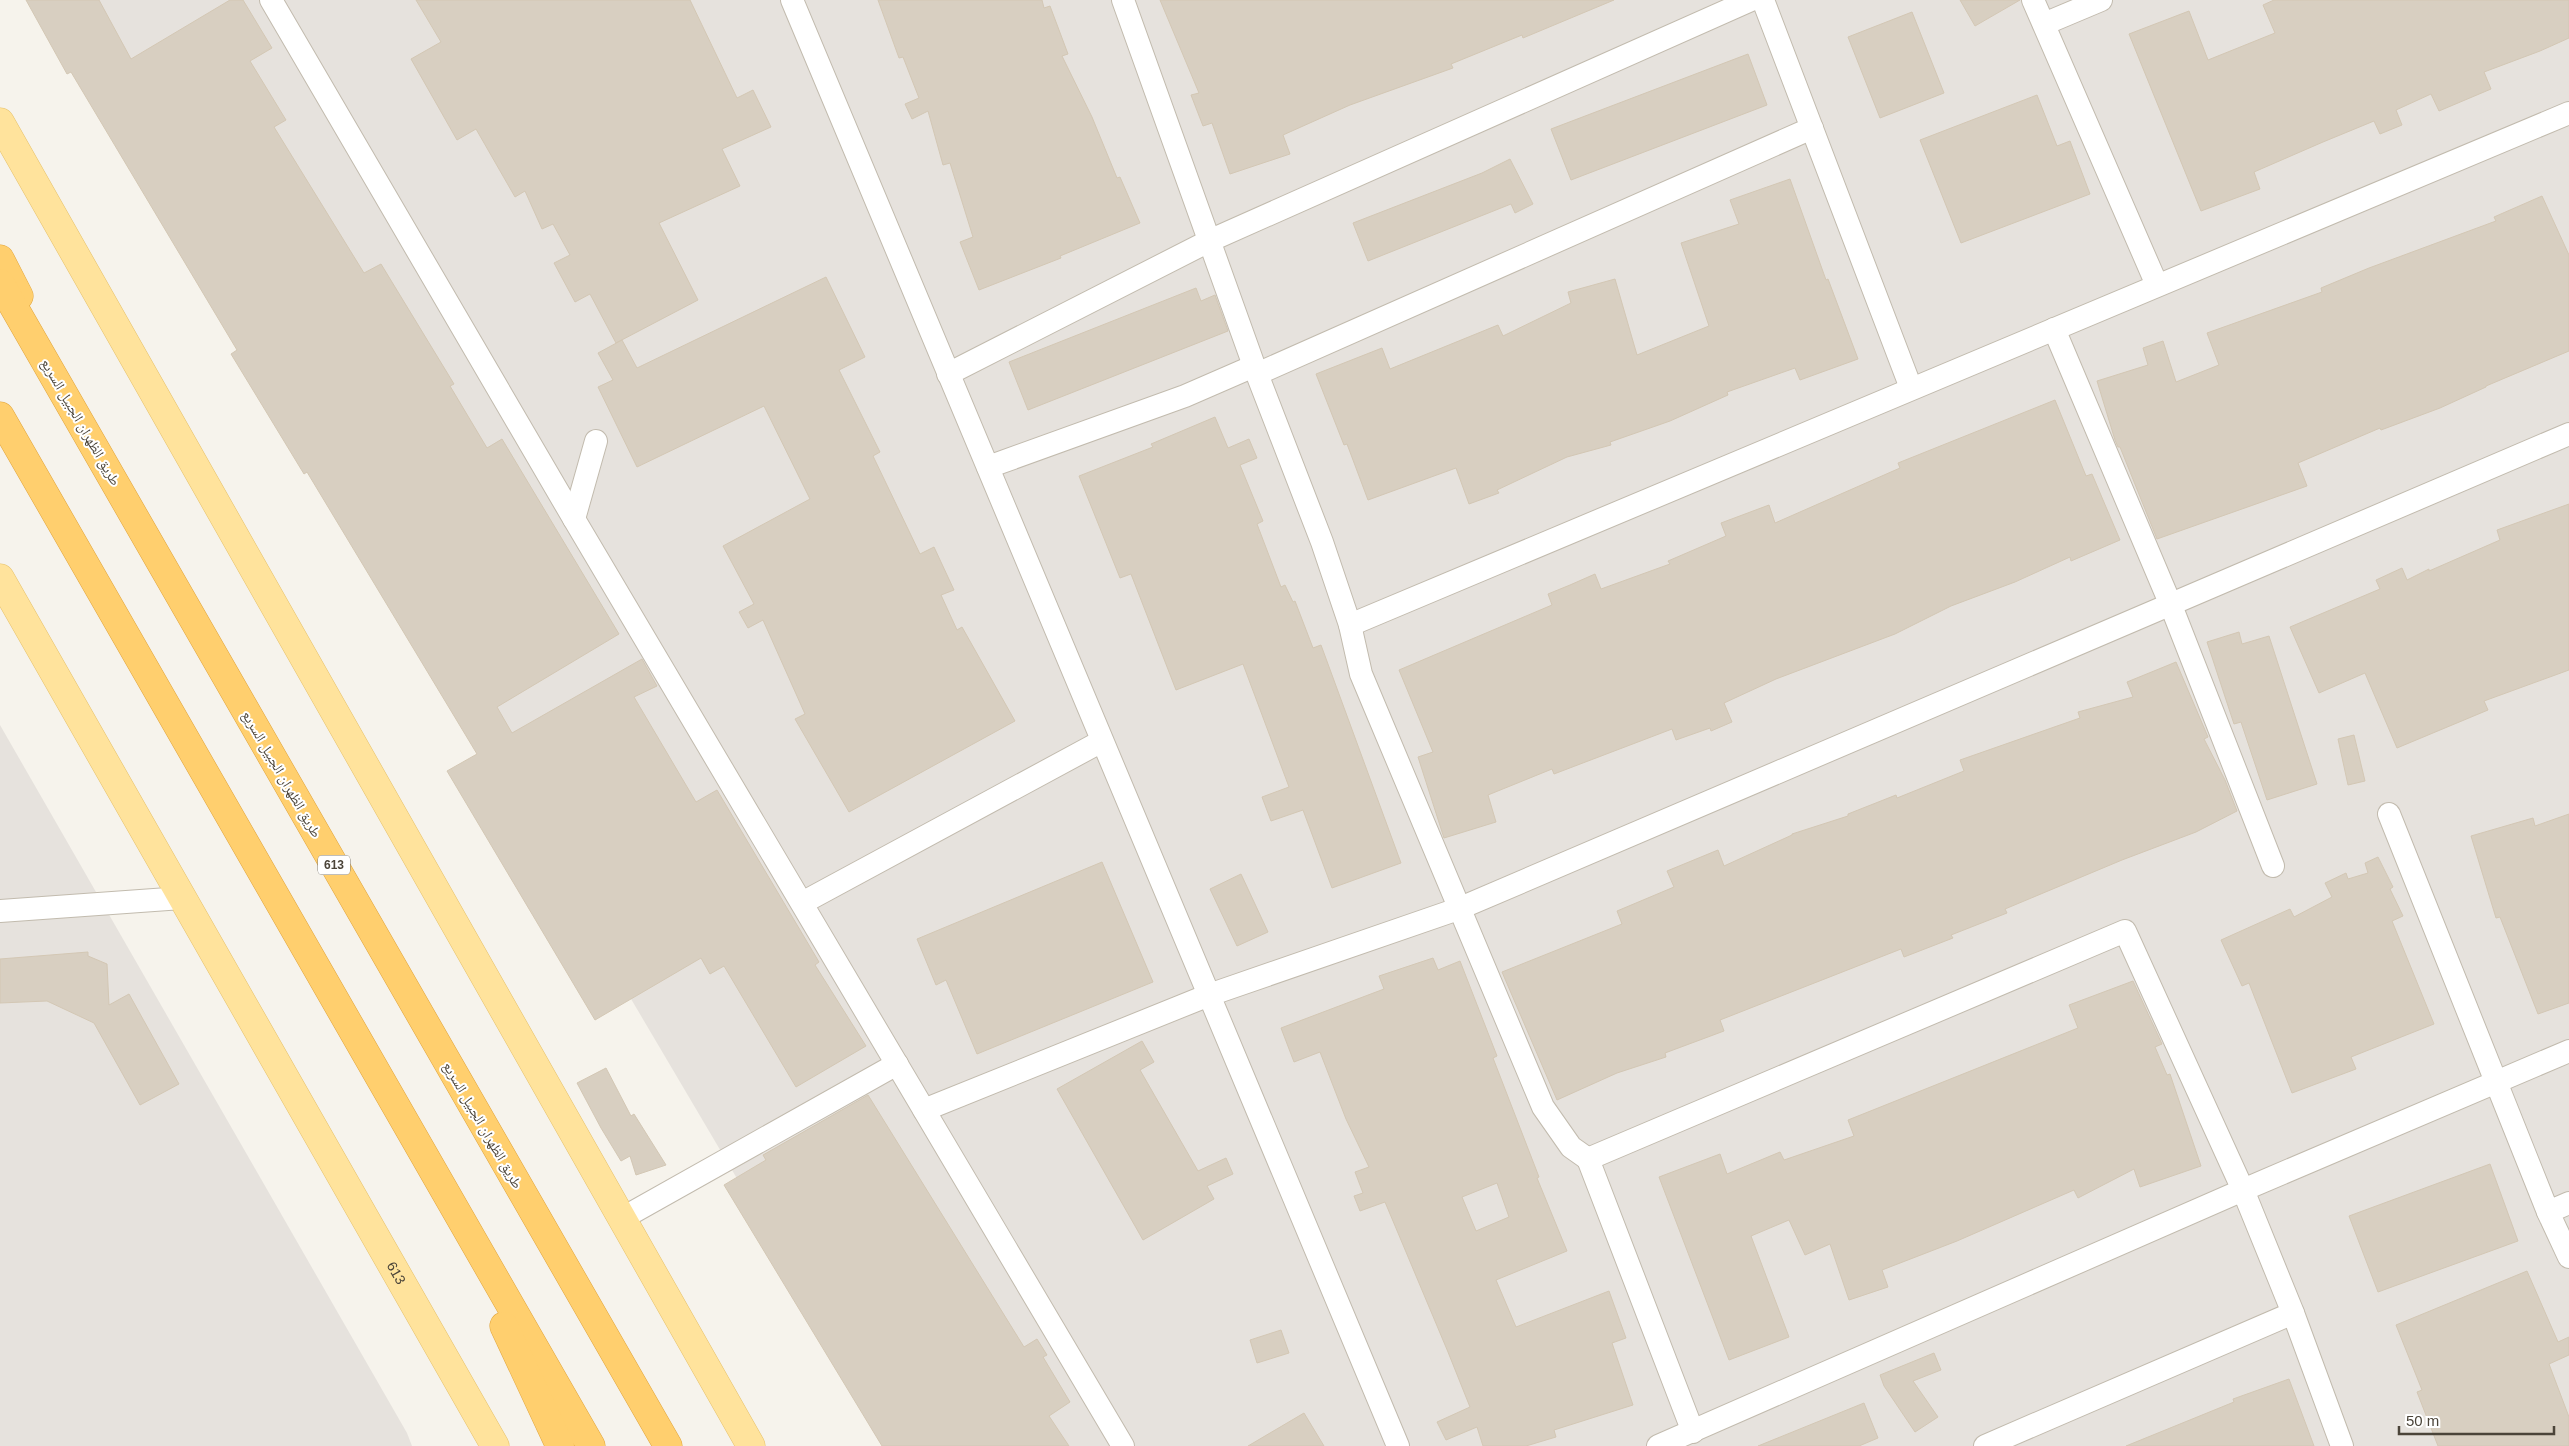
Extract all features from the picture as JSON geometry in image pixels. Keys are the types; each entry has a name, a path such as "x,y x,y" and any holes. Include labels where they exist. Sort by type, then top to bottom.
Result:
{"highway":[{"path":"0,259 106,464"},
{"name":"طريق الظهران الجبيل السريع","path":"0,283 106,464 668,1446"},
{"path":"0,416 591,1446"},
{"path":"415,1139 560,1446"}],"main road":[{"path":"0,122 751,1446"},
{"name":"613","path":"0,578 495,1446"}],"street":[{"path":"271,0 574,519 1123,1446"},
{"path":"792,0 1398,1446"},
{"path":"1123,0 1256,370 1322,542 1350,625 1361,674 1458,909 1543,1107 1571,1147 1588,1159 1693,1432"},
{"path":"948,374 1209,240 1751,0"},
{"path":"1763,0 1911,388"},
{"path":"2033,0 2157,285"},
{"path":"2044,24 2101,0"},
{"path":"1350,625 2569,113"},
{"path":"988,467 1256,370 1812,128"},
{"path":"2054,329 2170,603 2272,866"},
{"path":"924,1110 1209,994 1458,909 2569,434"},
{"path":"574,519 596,441"},
{"path":"802,903 1102,741"},
{"path":"2389,814 2548,1212 2569,1257"},
{"path":"0,911 182,898"},
{"path":"1588,1159 2125,931 2243,1190 2293,1313 2342,1446"},
{"path":"1658,1446 2243,1190 2569,1051"},
{"path":"621,1219 897,1064"},
{"path":"2548,1212 2569,1203"},
{"path":"1985,1446 2293,1313"}],"shaded area":[{"path":"62,0 2569,0 2569,1446 895,1446 448,689"},
{"path":"0,725 407,1433 412,1446 0,1446"}],"building":[{"path":"26,0 99,0 131,59 230,0 243,0 272,48 250,61 286,120 274,127 364,273 381,264 454,384 450,386 487,448 502,439 619,634 497,707 512,733 642,659 657,686 634,697 696,802 717,790 819,962 815,965 866,1046 796,1087 724,966 710,974 701,958 595,1020 447,771 477,754 307,472 304,474 231,354 237,350 71,72 67,74"},
{"path":"416,0 690,0 737,98 753,90 771,127 722,149 740,186 659,223 698,300 616,343 590,294 575,302 554,263 570,255 553,224 542,229 525,191 515,197 476,129 457,140 411,59 441,42"},
{"path":"878,0 1042,0 1044,8 1050,6 1068,54 1062,56 1092,117 1117,178 1120,177 1140,223 1060,256 1061,258 979,290 960,242 973,237 950,163 943,165 928,111 912,119 905,104 919,98 903,57 899,58"},
{"path":"1160,0 1614,0 1523,38 1522,35 1451,64 1453,68 1350,105 1283,135 1290,154 1230,174 1212,123 1203,126 1191,95 1199,93"},
{"path":"1960,0 2020,0 1975,26"},
{"path":"2274,0 2569,0 2569,38 2484,72 2491,89 2439,111 2431,94 2396,110 2402,125 2380,134 2374,121 2323,142 2254,172 2260,189 2201,211 2129,34 2189,11 2208,60 2275,33 2263,5"},
{"path":"1912,12 1944,93 1880,118 1848,37"},
{"path":"1748,54 1767,105 1571,180 1551,129"},
{"path":"2037,95 2057,146 2070,141 2090,194 1961,243 1920,140"},
{"path":"1510,159 1533,204 1515,213 1511,204 1368,261 1353,223 1482,173"},
{"path":"1790,179 1826,280 1828,279 1858,359 1800,380 1795,368 1727,392 1728,395 1670,421 1610,442 1611,445 1567,457 1497,490 1499,493 1469,504 1456,468 1368,500 1347,444 1344,445 1316,374 1382,348 1390,369 1498,325 1503,336 1571,303 1568,292 1615,279 1637,355 1709,326 1681,243 1739,224 1730,200"},
{"path":"2542,196 2569,255 2569,351 2486,386 2440,408 2381,430 2380,428 2298,463 2307,486 2157,539 2120,447 2118,447 2115,440 2097,381 2148,365 2143,348 2163,341 2176,382 2219,365 2207,333 2322,292 2321,288 2369,268 2496,221 2494,217"},
{"path":"826,277 865,357 839,370 880,452 873,456 920,554 934,547 954,590 941,595 957,630 962,627 1015,721 849,812 795,719 805,714 763,620 748,628 739,612 754,604 723,546 810,499 764,406 637,467 598,387 613,380 598,353 622,340 637,368"},
{"path":"1196,288 1201,301 1215,295 1228,331 1028,410 1009,362"},
{"path":"2055,400 2086,476 2092,474 2120,540 2071,561 2070,557 2015,582 1951,606 1895,634 1776,679 1724,703 1732,722 1711,731 1710,728 1676,740 1672,729 1554,774 1552,769 1488,795 1496,822 1444,838 1418,757 1433,752 1399,670 1552,605 1548,594 1595,574 1601,589 1670,564 1668,561 1726,536 1721,523 1769,505 1775,523 1900,468 1898,463"},
{"path":"1215,417 1228,448 1249,439 1257,458 1240,465 1263,521 1257,524 1281,587 1285,585 1293,602 1295,601 1313,648 1321,645 1401,863 1332,888 1303,810 1271,821 1262,797 1289,787 1243,664 1176,690 1131,574 1120,578 1079,476 1153,447 1151,444"},
{"path":"2569,504 2569,670 2484,701 2488,710 2397,748 2365,673 2319,693 2290,627 2380,589 2376,580 2402,568 2407,580 2500,540 2497,530"},
{"path":"2239,632 2242,644 2269,636 2317,784 2267,800 2241,722 2234,724 2207,642"},
{"path":"2176,662 2208,737 2204,739 2225,780 2237,811 2196,832 2122,860 2005,909 2007,913 1951,935 1953,938 1904,957 1901,949 1720,1020 1724,1031 1665,1053 1666,1057 1617,1073 1557,1100 1502,972 1622,924 1617,911 1674,887 1667,871 1718,850 1724,866 1792,834 1848,816 1848,814 1896,795 1897,798 1964,771 1960,760 2080,718 2078,712 2133,697 2127,682"},
{"path":"2354,735 2365,781 2348,785 2338,739"},
{"path":"2569,814 2569,1003 2538,1014 2500,917 2496,918 2471,836 2533,818 2535,826"},
{"path":"2378,857 2393,887 2390,889 2403,916 2392,921 2434,1024 2351,1057 2356,1069 2292,1093 2249,983 2242,986 2221,940 2290,909 2294,917 2332,897 2325,883 2346,873 2348,879 2368,873 2365,863"},
{"path":"1102,862 1153,982 977,1054 946,980 936,985 917,939"},
{"path":"1241,874 1268,932 1237,946 1210,889"},
{"path":"88,952 88,956 107,964 109,1005 129,994 179,1084 140,1105 94,1023 47,1001 0,1003 0,959"},
{"path":"1433,958 1438,970 1460,961 1497,1056 1493,1058 1539,1177 1537,1178 1567,1251 1496,1280 1516,1327 1609,1291 1626,1338 1612,1343 1633,1405 1554,1430 1556,1437 1526,1446 1483,1446 1477,1427 1446,1440 1437,1422 1470,1407 1448,1352 1385,1202 1360,1211 1354,1196 1363,1193 1355,1172 1369,1167 1346,1119 1320,1052 1294,1062 1281,1028 1384,989 1379,976","holes":["1497,1183 1509,1217 1476,1231 1462,1197"]},
{"path":"2133,981 2162,1044 2155,1047 2167,1075 2170,1074 2201,1166 2140,1187 2134,1169 2078,1198 2074,1190 1957,1241 1882,1270 1888,1287 1849,1300 1830,1244 1805,1255 1789,1220 1751,1236 1789,1337 1729,1360 1659,1177 1720,1154 1727,1174 1780,1152 1784,1160 1854,1136 1848,1120 2078,1028 2069,1005"},
{"path":"1142,1041 1154,1062 1140,1070 1198,1171 1226,1158 1233,1174 1207,1186 1214,1199 1143,1240 1057,1089"},
{"path":"606,1068 631,1116 634,1114 666,1165 636,1175 630,1156 621,1161 577,1083"},
{"path":"868,1095 1024,1347 1037,1339 1047,1355 1043,1357 1070,1402 1049,1416 1069,1446 882,1446 724,1185 766,1160 763,1155"},
{"path":"2490,1164 2518,1241 2378,1292 2349,1216"},
{"path":"2527,1271 2558,1342 2569,1337 2569,1355 2549,1364 2569,1417 2569,1446 2438,1446 2417,1392 2422,1390 2396,1325"},
{"path":"1281,1330 1289,1353 1257,1363 1250,1340"},
{"path":"1934,1353 1941,1370 1913,1381 1938,1417 1915,1432 1884,1386 1880,1375"},
{"path":"2289,1379 2314,1446 2126,1446 2234,1402 2233,1399"},
{"path":"1864,1403 1878,1438 1859,1446 1758,1446"},
{"path":"1304,1413 1324,1446 1248,1446"}]}
